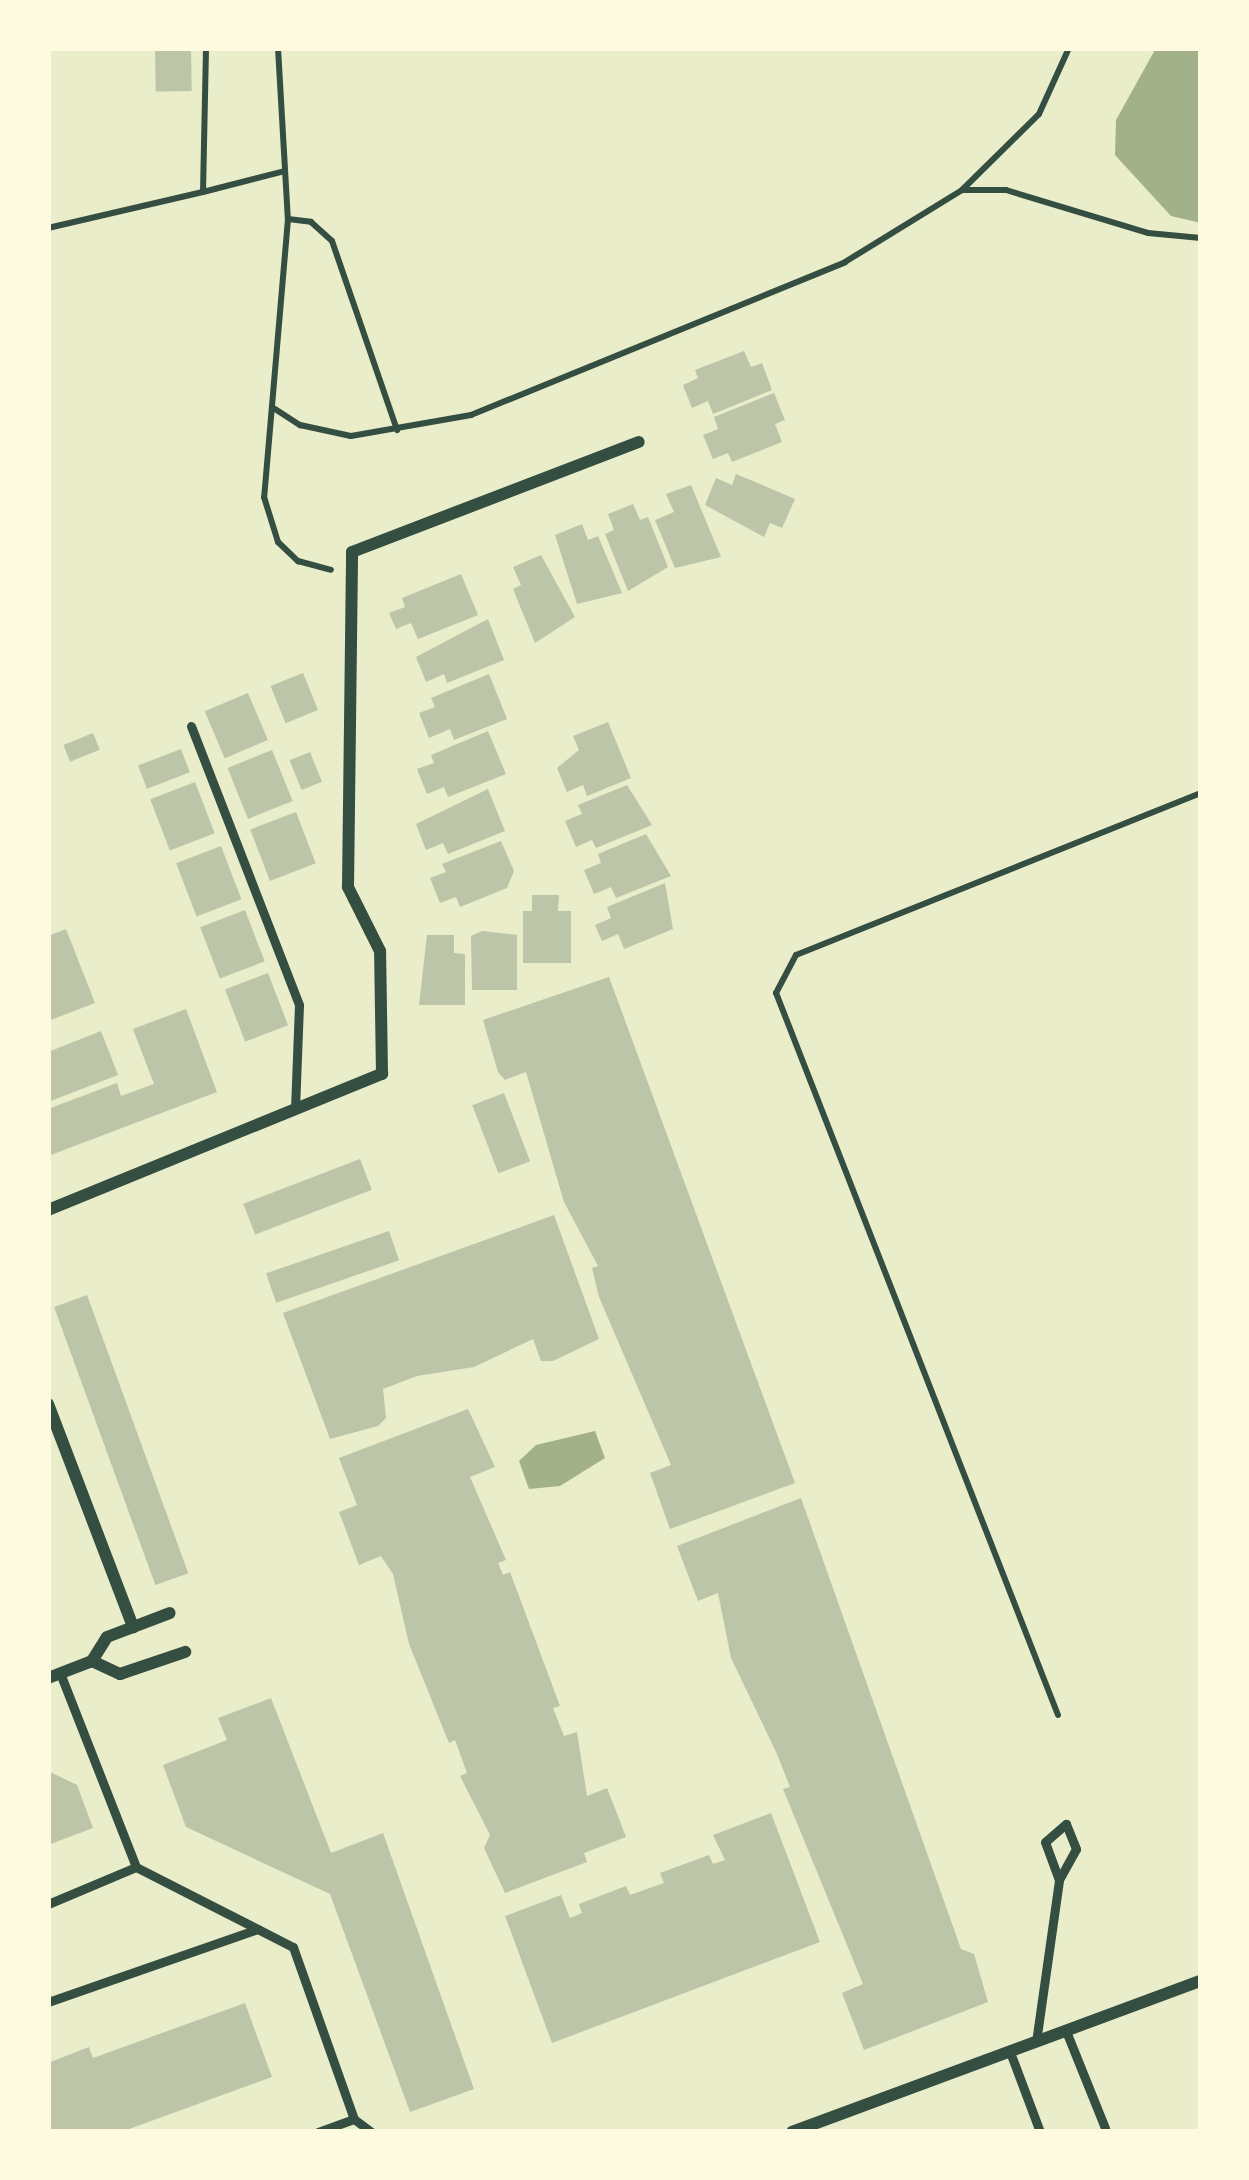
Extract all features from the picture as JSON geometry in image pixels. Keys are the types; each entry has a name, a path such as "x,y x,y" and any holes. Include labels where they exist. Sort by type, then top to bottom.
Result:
{"street":[{"path":"48,1210 382,1074 380,951 348,887 352,552 639,442"},
{"path":"48,1404 133,1627"},
{"path":"54,1675 92,1661 107,1636 170,1613"},
{"path":"92,1661 120,1673 185,1652"},
{"path":"792,2132 1201,1981"}],"lane":[{"path":"191,726 298,1004 295,1109"},
{"path":"54,1675 136,1867 293,1947 354,2119 371,2132"},
{"path":"1036,2042 1059,1880 1076,1849 1066,1824 1045,1842 1059,1880"},
{"path":"48,1904 136,1867"},
{"path":"48,2002 258,1929"},
{"path":"1066,2031 1101,2131"},
{"path":"1010,2052 1040,2132"},
{"path":"318,2132 354,2119"}],"path":[{"path":"203,192 206,48"},
{"path":"278,48 288,219 264,497 278,542 298,561 352,571"},
{"path":"275,409 300,425 351,436 471,415 845,262 962,190 1039,113 1069,48"},
{"path":"48,228 282,171"},
{"path":"962,190 1006,190 1148,233 1201,238"},
{"path":"288,219 311,222 332,241 397,430"},
{"path":"1058,1715 776,993 796,955 1201,794"}],"shaded area":[{"path":"1156,48 1201,48 1201,223 1171,216 1115,155 1116,120"},
{"path":"595,1431 605,1458 560,1486 529,1489 519,1461 536,1445"}],"building":[{"path":"191,48 192,91 156,92 155,49"},
{"path":"744,351 751,367 762,363 772,390 713,414 708,401 692,408 683,385 698,378 695,370"},
{"path":"774,393 785,420 775,424 782,442 732,462 728,453 713,459 703,435 718,429 714,417"},
{"path":"736,474 795,499 782,528 770,523 764,537 705,505 716,478 732,485"},
{"path":"691,485 721,557 675,568 655,520 674,512 666,494"},
{"path":"633,504 640,520 648,517 668,567 628,591 605,534 614,530 608,514"},
{"path":"582,524 588,540 598,536 622,593 577,604 555,535"},
{"path":"541,555 575,617 535,643 513,589 521,585 513,567"},
{"path":"461,574 478,615 418,639 411,623 396,629 389,613 405,607 402,598"},
{"path":"488,619 504,660 447,683 444,674 426,682 416,657"},
{"path":"303,673 318,710 286,723 271,686"},
{"path":"489,674 507,719 454,740 450,729 429,738 419,713 435,707 431,698"},
{"path":"248,693 268,740 225,758 205,711"},
{"path":"608,722 631,778 587,796 583,785 567,792 557,768 579,750 573,736"},
{"path":"488,731 506,774 448,797 444,787 427,794 417,769 434,763 431,755"},
{"path":"93,733 100,750 70,762 63,745"},
{"path":"181,749 190,772 147,789 138,765"},
{"path":"272,750 293,801 248,819 227,768"},
{"path":"310,752 322,782 302,790 290,760"},
{"path":"195,782 215,833 170,851 150,799"},
{"path":"627,785 652,825 596,848 592,840 576,847 565,821 582,814 578,805"},
{"path":"488,789 505,831 448,854 443,843 426,850 416,824"},
{"path":"296,812 316,863 270,881 250,830"},
{"path":"646,834 671,876 616,898 611,887 594,894 584,870 601,863 598,854"},
{"path":"501,841 514,871 507,888 460,907 456,897 440,903 430,878 446,872 442,864"},
{"path":"221,846 241,899 197,916 176,863"},
{"path":"665,883 673,929 624,949 618,934 602,941 595,925 611,918 607,907"},
{"path":"532,895 559,895 558,911 571,911 571,963 523,963 523,911 532,911"},
{"path":"245,910 265,961 220,979 200,927"},
{"path":"66,929 95,1003 48,1021 48,936"},
{"path":"482,931 517,935 517,990 472,990 471,936"},
{"path":"427,935 454,935 454,953 465,954 465,1005 419,1005"},
{"path":"268,973 288,1025 245,1042 225,989"},
{"path":"609,977 795,1483 670,1529 650,1473 671,1465 599,1297 592,1268 598,1266 564,1202 526,1072 505,1080 498,1072 483,1020"},
{"path":"186,1009 217,1092 48,1156 48,1109 117,1083 121,1096 154,1084 133,1029"},
{"path":"101,1031 118,1075 48,1102 48,1052"},
{"path":"504,1093 530,1161 498,1173 472,1105"},
{"path":"360,1159 372,1190 255,1235 243,1204"},
{"path":"554,1215 599,1339 553,1361 541,1361 533,1339 474,1367 417,1376 383,1389 386,1418 378,1426 330,1439 283,1313"},
{"path":"389,1231 399,1260 276,1303 266,1273"},
{"path":"87,1295 188,1573 155,1585 54,1307"},
{"path":"468,1409 495,1467 470,1477 506,1560 498,1563 503,1575 510,1572 560,1706 553,1708 564,1736 577,1732 587,1796 607,1788 626,1837 584,1853 587,1862 505,1893 484,1848 490,1835 460,1776 467,1773 455,1740 449,1743 409,1644 393,1574 381,1556 359,1565 339,1512 357,1505 339,1458"},
{"path":"801,1498 961,1949 974,1954 988,2002 864,2050 842,1993 863,1984 783,1789 790,1787 731,1658 718,1593 698,1601 677,1546"},
{"path":"271,1698 331,1853 383,1833 474,2089 410,2112 330,1894 186,1827 163,1765 227,1740 218,1718"},
{"path":"48,1771 77,1785 93,1828 48,1845"},
{"path":"771,1813 820,1942 552,2043 505,1916 561,1895 570,1918 582,1913 579,1904 626,1886 630,1895 664,1883 660,1873 709,1855 713,1864 725,1860 713,1835"},
{"path":"245,2003 272,2077 121,2132 48,2132 48,2063 89,2047 93,2058"}]}
